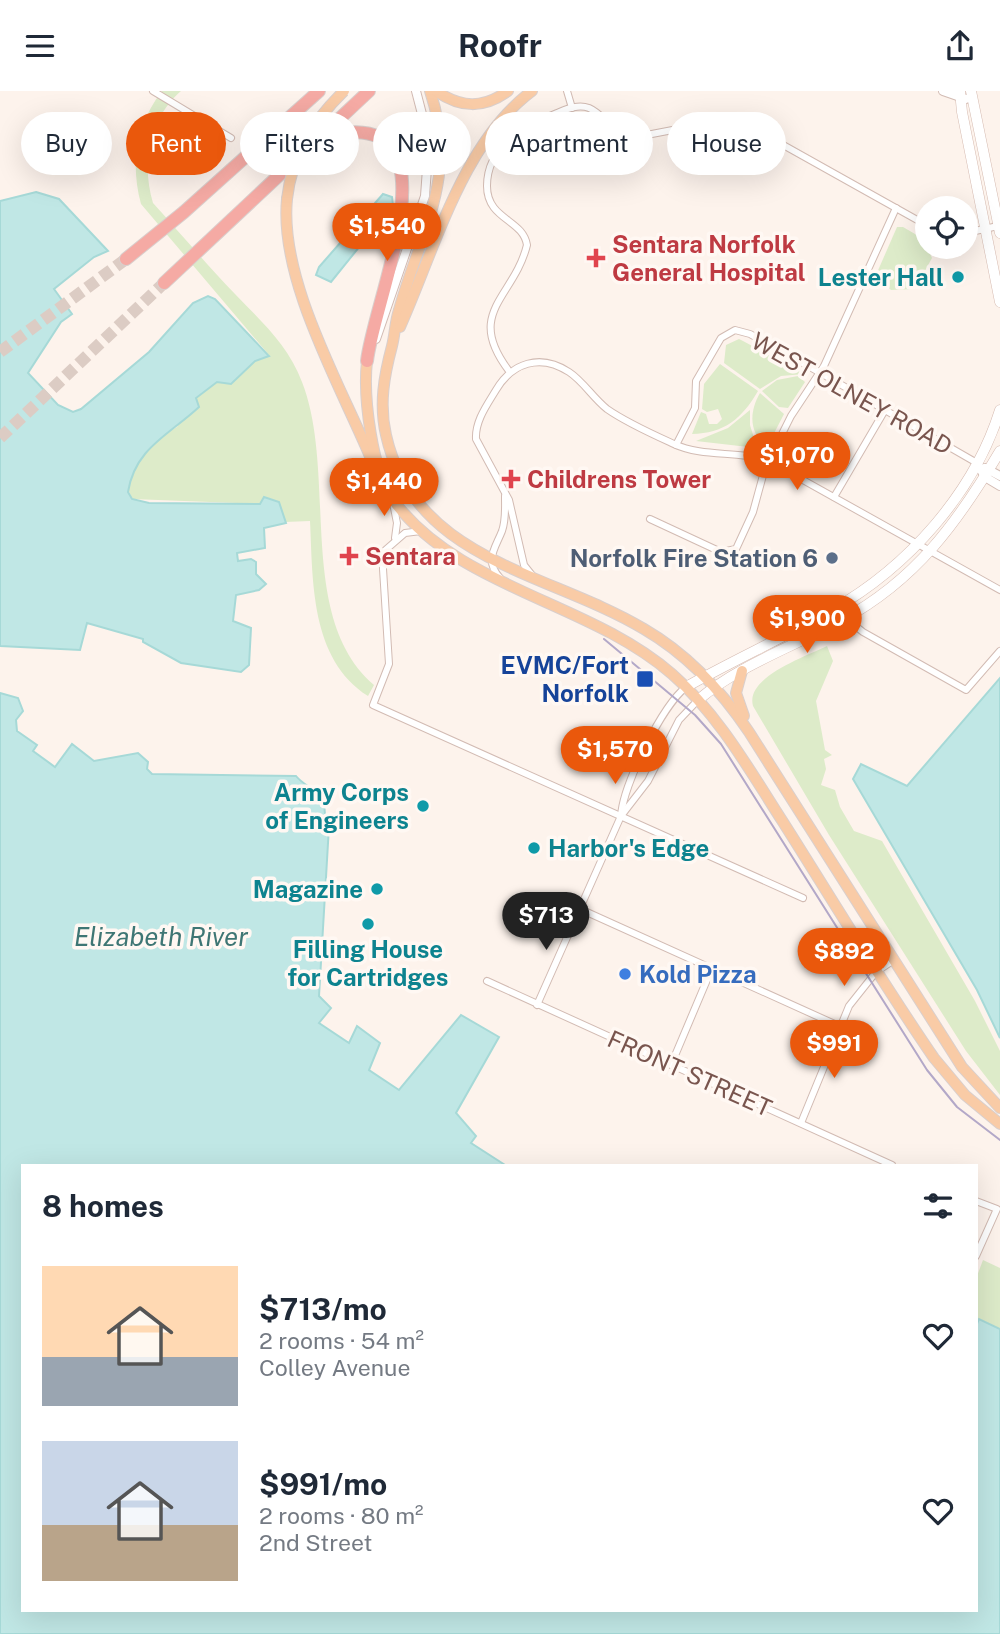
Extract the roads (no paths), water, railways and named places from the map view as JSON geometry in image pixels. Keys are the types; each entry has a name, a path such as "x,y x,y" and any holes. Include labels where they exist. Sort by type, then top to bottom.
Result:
{"highway":[{"path":"289,112 309,91"},
{"path":"296,112 320,91"},
{"path":"346,112 369,91"},
{"path":"359,132 375,134 394,150 401,170 398,229 367,361"},
{"path":"126,259 240,160"},
{"path":"164,283 279,175"}],"main road":[{"path":"344,91 308,133 292,169 287,199 287,240 300,291 378,475 391,497 421,531 445,551 623,638 686,687 746,764 941,1067 965,1095 996,1121"},
{"path":"430,91 442,146 440,183 398,311 383,379 383,415 388,447 402,480 418,506 437,525 462,543 642,628 715,686 763,753 962,1067 1000,1108"},
{"path":"436,91 455,103 474,105 493,100 508,91"},
{"path":"393,342 481,144 504,115 532,91"},
{"path":"960,94 1000,302"},
{"path":"971,96 999,230"},
{"path":"367,361 365,387 369,424 391,497"},
{"path":"686,687 834,609 917,544 956,497 987,445 1000,409"},
{"path":"698,700 715,686 742,671 845,619 888,589 932,552 1000,451"},
{"path":"742,671 736,696 763,753"}],"street":[{"path":"153,91 231,138"},
{"path":"367,361 425,196 429,141 416,91"},
{"path":"567,91 572,108"},
{"path":"943,91 971,96"},
{"path":"509,371 494,348 491,323 496,306 527,245 522,231 494,209 487,193 489,173 497,156 520,128 572,108 589,108 594,112"},
{"path":"653,134 735,118 915,219"},
{"path":"650,519 721,552 730,552 738,546 753,512 769,461 791,416 819,372 896,208"},
{"path":"978,230 999,230"},
{"name":"WEST OLNEY ROAD","path":"676,446 695,408 696,381 726,333 735,330 750,334 819,372 976,463 1000,486"},
{"path":"533,577 524,565 516,521 506,494 477,446 476,432 482,414 509,371 528,363 566,370 607,409 676,446 769,461 1000,590"},
{"path":"834,497 885,410"},
{"name":"WEST OLNEY ROAD","path":"987,473 1000,476"},
{"path":"501,580 492,566 491,558 503,525 506,494"},
{"path":"391,497 397,516 395,538"},
{"path":"421,531 412,531 395,538 383,553 389,664 375,702 803,898"},
{"path":"834,609 845,619 966,691 1000,651"},
{"path":"621,816 623,800 658,723 671,702 686,687"},
{"path":"537,1005 621,816 648,781 679,720 698,700"},
{"path":"580,909 839,1026"},
{"path":"800,1123 852,1000 877,970 894,960"},
{"path":"671,1065 712,968"},
{"name":"FRONT STREET","path":"487,981 890,1164"},
{"path":"978,1202 997,1209 978,1252"}],"water":[{"path":"36,192 59,199 108,251 94,257 54,289 72,314 61,322 28,373 58,405 73,412 81,409 149,352 193,303 208,296 215,299 269,356 255,361 231,384 217,382 196,398 199,407 155,443 138,464 128,492 132,499 149,503 260,504 264,497 279,502 286,523 264,528 265,548 237,553 238,561 251,559 256,562 256,574 266,584 259,590 236,595 233,621 251,628 249,665 241,672 181,663 143,642 143,639 87,623 80,650 0,646 0,201"},
{"path":"383,194 392,197 393,205 331,282 316,275 319,267"},
{"path":"1000,678 1000,1038 977,990 853,779 861,764 907,786"},
{"name":"Elizabeth River","path":"0,693 18,698 23,711 16,720 17,731 37,745 33,751 55,767 72,744 94,761 138,753 148,762 147,769 152,774 296,776 319,795 329,826 319,996 331,1008 319,1023 349,1043 357,1026 380,1043 369,1070 399,1090 461,1015 499,1037 456,1113 476,1136 471,1143 503,1164 21,1164 21,1612 978,1612 978,1321 979,1319 1000,1329 1000,1634 0,1634"}],"tunnel":[{"path":"0,352 126,259"},
{"path":"0,438 164,283"}],"tram line":[{"path":"604,639 695,715 721,744 927,1070 957,1107 1000,1140"}],"place":[{"name":"Sentara Norfolk General Hospital","path":"596,258"},
{"name":"Lester Hall","path":"958,277"},
{"name":"Childrens Tower","path":"511,479"},
{"name":"Sentara","path":"349,556"},
{"name":"Norfolk Fire Station 6","path":"832,558"},
{"name":"EVMC/Fort Norfolk","path":"645,679"},
{"name":"Army Corps of Engineers","path":"423,806"},
{"name":"Harbor's Edge","path":"534,848"},
{"name":"Magazine","path":"377,889"},
{"name":"Filling House for Cartridges","path":"368,924"},
{"name":"Kold Pizza","path":"625,974"}]}
